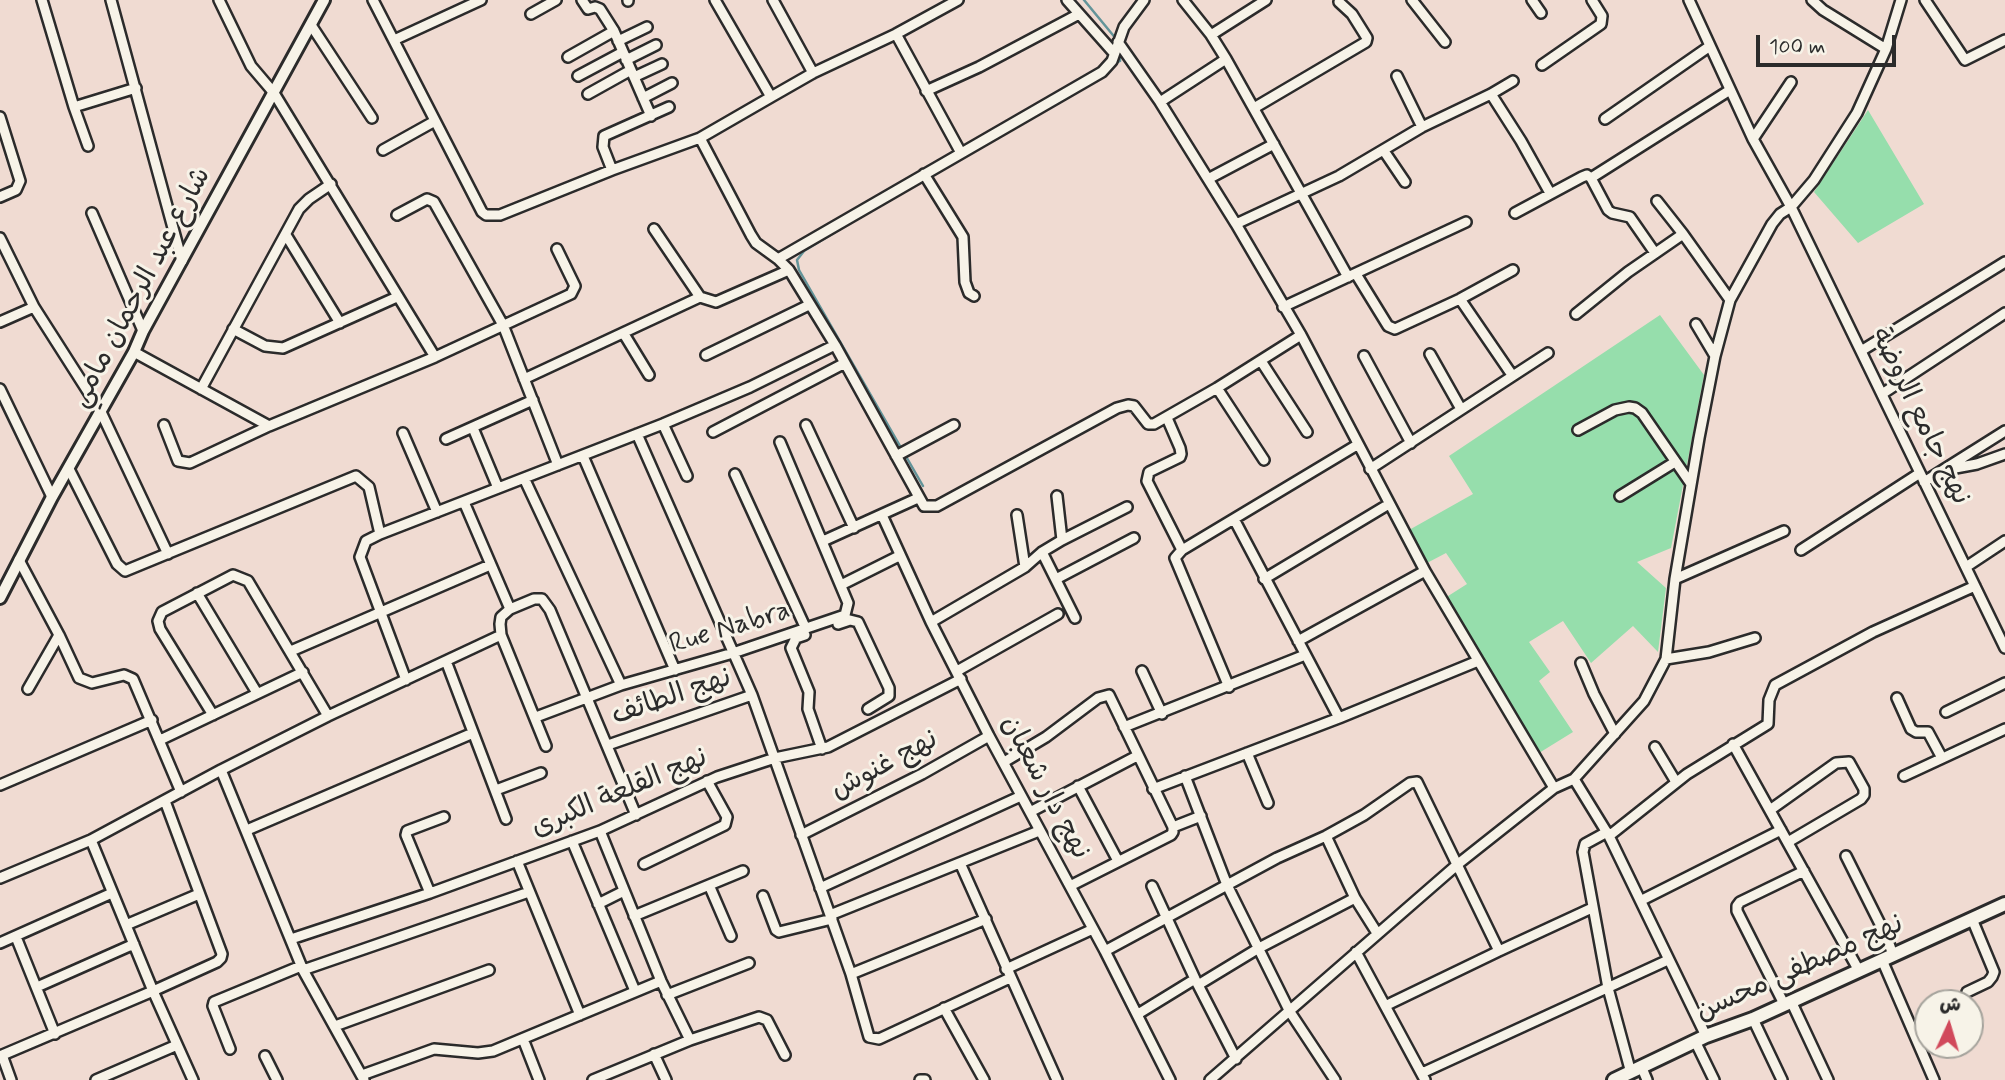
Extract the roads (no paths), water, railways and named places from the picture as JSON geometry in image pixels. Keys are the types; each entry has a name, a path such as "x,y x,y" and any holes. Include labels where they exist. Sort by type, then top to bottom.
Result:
{"main road":[{"name":"نهج مصطفى محسن","path":"1614,1080 1640,1074 1701,1039 1753,1019 2005,904"}],"street":[{"path":"42,0 88,146"},
{"path":"111,0 182,261"},
{"path":"219,0 251,66 274,93 435,357"},
{"name":"شارع عبد الرحمان مامي","path":"0,598 324,0"},
{"path":"373,0 482,212 486,215 500,215 700,138 813,73 896,34 958,0"},
{"path":"394,40 481,0"},
{"path":"531,14 556,0"},
{"path":"582,0 588,9 600,9 616,36 651,116"},
{"path":"715,0 771,97"},
{"path":"773,0 813,73"},
{"path":"1067,0 1114,53"},
{"path":"778,259 1102,72 1108,66 1124,27 1144,0"},
{"path":"1182,0 1227,59 1300,194 1352,275 1391,328 1395,329 1460,299 1513,270"},
{"path":"1211,35 1266,0"},
{"path":"1412,0 1445,42"},
{"path":"1532,0 1541,13"},
{"path":"1542,65 1601,24 1602,16 1592,0"},
{"name":"نهج جامع الروضة","path":"1689,0 1753,139 1791,208 2005,648"},
{"path":"1812,0 1886,49"},
{"path":"1210,1080 1458,864 1554,788 1574,779 1644,701 1666,659 1675,579 1715,356 1730,300 1772,224 1780,214 1791,208 1814,180 1857,113 1886,49 1901,0"},
{"path":"1924,0 1965,61 2005,40"},
{"path":"1254,108 1367,40 1352,14 1339,2"},
{"path":"926,91 979,67 1079,14"},
{"path":"311,25 372,118"},
{"path":"568,57 616,36 647,27"},
{"path":"896,34 961,153"},
{"path":"1118,42 1208,179 1301,335 1425,571 1554,788"},
{"path":"578,76 656,45"},
{"path":"1605,119 1710,46"},
{"path":"1160,103 1227,59"},
{"path":"587,94 662,64"},
{"path":"1397,76 1422,127"},
{"path":"1236,224 1384,151 1422,127 1513,81"},
{"path":"1753,139 1791,82"},
{"path":"643,98 672,83"},
{"path":"74,107 136,88"},
{"path":"1591,178 1730,90"},
{"path":"1491,94 1549,192"},
{"path":"612,170 603,147 604,136 669,107"},
{"path":"0,117 20,181 16,190 0,197"},
{"path":"383,150 435,121"},
{"path":"700,138 751,235 789,270 835,345 924,506 937,506 1074,431 1128,405 1138,410 1148,424 1167,418 1301,335"},
{"path":"1208,179 1274,144"},
{"path":"1384,151 1405,182"},
{"path":"924,174 963,237 965,282 969,293 974,296"},
{"path":"1515,213 1549,192 1585,175 1591,178 1608,210 1630,217 1656,253"},
{"path":"201,390 303,203 331,184"},
{"path":"397,215 427,199 434,202 503,325 558,465"},
{"path":"1657,201 1730,300"},
{"path":"92,214 143,331"},
{"path":"1283,307 1466,222"},
{"path":"654,229 700,298"},
{"path":"1576,314 1683,234"},
{"path":"286,235 340,323"},
{"path":"0,238 34,307 101,412 168,554"},
{"path":"164,425 177,461 185,464 435,357 573,292 575,286 557,249"},
{"path":"1861,351 2005,262"},
{"path":"524,379 700,298 716,302 789,270"},
{"path":"233,329 265,346 283,348 397,297"},
{"path":"1460,299 1512,375"},
{"path":"706,355 809,305"},
{"path":"0,322 34,307"},
{"path":"1882,394 2005,313"},
{"path":"1696,324 1715,356"},
{"path":"624,334 649,375"},
{"path":"406,680 359,557 366,541 663,424 750,387 835,345"},
{"path":"134,352 269,426"},
{"path":"1370,469 1548,353"},
{"path":"1430,354 1461,409"},
{"path":"1364,356 1411,443"},
{"path":"1261,360 1307,432"},
{"path":"713,432 845,363"},
{"path":"1217,388 1264,460"},
{"path":"0,389 5,410 52,498"},
{"path":"446,439 533,400"},
{"path":"1578,430 1615,410 1635,408 1642,413 1692,484"},
{"path":"1167,418 1181,454 1180,457 1149,472 1147,481 1182,550"},
{"path":"663,424 687,476"},
{"path":"806,425 854,528"},
{"path":"896,456 954,425"},
{"path":"472,428 498,488"},
{"path":"1944,470 2005,431"},
{"path":"403,433 437,512"},
{"path":"637,434 752,695 872,1039 879,1039 944,1008 1093,929"},
{"name":"Rue Nabra","path":"536,717 587,696 733,653 845,615 848,604 841,585 780,442"},
{"path":"1229,687 1175,561 1182,550 1357,445"},
{"path":"1801,550 1922,477 1977,464 2005,454"},
{"path":"583,456 675,670"},
{"path":"1620,496 1675,462"},
{"path":"69,469 121,569 131,570 356,476 369,487 380,534"},
{"path":"735,474 806,629"},
{"path":"524,478 621,685"},
{"path":"1057,496 1062,540"},
{"path":"823,541 918,498"},
{"path":"464,502 510,609"},
{"path":"1264,579 1389,504"},
{"path":"931,622 1025,567 1062,540 1127,507"},
{"name":"نهج دار شعبان","path":"882,514 931,622 989,736 1105,951 1170,1080"},
{"path":"1017,515 1025,567"},
{"path":"1234,519 1339,718"},
{"path":"1675,579 1784,531"},
{"path":"1056,579 1134,538"},
{"path":"1966,567 2005,541"},
{"path":"1042,552 1075,618"},
{"path":"841,585 899,555"},
{"path":"19,560 82,681 92,683 130,677 152,720 181,792"},
{"path":"291,651 490,565"},
{"path":"1298,641 1425,571"},
{"path":"213,715 160,629 158,621 162,611 233,575 248,581 328,716"},
{"path":"1640,1074 1608,988 1583,848 1608,834 1676,782 1768,724 1769,700 1775,685 1873,632 1975,586"},
{"path":"197,593 257,693"},
{"path":"546,746 501,635 501,617 510,609 534,599 542,599 546,603 636,815"},
{"name":"نهج القلعة الكبرى","path":"291,939 430,893 600,831 707,781 775,758 822,749 959,675 1058,614"},
{"path":"822,749 808,709 809,692 791,648 796,638 850,620 858,622 890,693 868,709"},
{"path":"28,689 59,635"},
{"path":"0,878 91,840 328,716 501,635"},
{"path":"1666,659 1709,652 1755,638"},
{"path":"1124,727 1305,655"},
{"path":"446,661 506,819"},
{"path":"1153,789 1478,661"},
{"path":"1581,663 1615,734"},
{"path":"1142,671 1162,714"},
{"path":"160,740 303,672"},
{"path":"1946,712 2005,683"},
{"name":"نهج الطائف","path":"608,745 752,695"},
{"path":"1004,762 1046,737 1103,695 1110,696 1173,827 1173,832 1070,886"},
{"path":"1897,698 1911,729 1928,732 1942,758"},
{"path":"0,785 152,720"},
{"path":"1904,776 2005,729"},
{"path":"247,830 473,733"},
{"name":"نهج غنوش","path":"801,835 922,774 989,736"},
{"path":"1733,744 1858,969"},
{"path":"1655,747 1676,782"},
{"path":"1247,753 1268,803"},
{"path":"1030,812 1137,756"},
{"path":"1770,810 1836,763 1849,762 1864,789 1861,799 1788,842"},
{"path":"221,770 302,968 363,1077 434,1049 487,1053 661,981"},
{"path":"496,790 541,773"},
{"path":"1185,776 1227,885 1290,1012 1335,1080"},
{"path":"1574,779 1608,834 1642,900 1701,1039 1714,1080"},
{"path":"644,864 725,825 727,817 707,781"},
{"path":"1105,951 1277,858 1326,836 1364,815 1410,783 1417,782 1499,951"},
{"path":"1078,786 1118,861"},
{"path":"820,888 1021,796"},
{"path":"11,1080 1,1055 153,991 217,962 222,956 165,801"},
{"path":"1173,827 1201,816"},
{"path":"430,893 406,835 407,831 444,817"},
{"path":"1642,900 1781,830"},
{"path":"600,831 667,995 690,1040"},
{"path":"763,896 779,932 831,917 1040,831"},
{"path":"1326,836 1355,898 1377,933"},
{"path":"91,840 192,1080"},
{"path":"572,841 635,991"},
{"path":"1846,856 1887,938 1888,957 1934,1080"},
{"path":"517,862 580,1014"},
{"path":"960,863 1057,1080"},
{"path":"634,916 743,871"},
{"path":"1804,872 1740,902 1737,911 1828,1080"},
{"path":"709,885 731,936"},
{"path":"1152,886 1236,1059"},
{"path":"598,904 624,891"},
{"path":"230,1049 213,1006 214,1002 302,968 530,892"},
{"path":"0,943 112,893"},
{"path":"126,925 199,894"},
{"path":"1138,1014 1355,898"},
{"path":"1385,1006 1592,908"},
{"path":"851,974 986,919"},
{"path":"1972,919 1994,972 1988,982 1973,989"},
{"path":"16,937 55,1034"},
{"path":"37,987 134,944"},
{"path":"1356,952 1424,1077 1668,960"},
{"path":"667,995 749,963"},
{"path":"335,1026 489,970"},
{"path":"944,1008 984,1080"},
{"path":"595,1080 690,1040 764,1017 785,1055"},
{"path":"1753,1019 1782,1080"},
{"path":"523,1040 539,1080"},
{"path":"96,1080 177,1045"},
{"path":"654,1054 666,1080"},
{"path":"265,1056 277,1080"}],"waterway":[{"path":"1084,0 1117,40"},
{"path":"1114,64 1120,61 1120,52"},
{"path":"890,199 804,251 797,260 799,270 923,486"}]}
